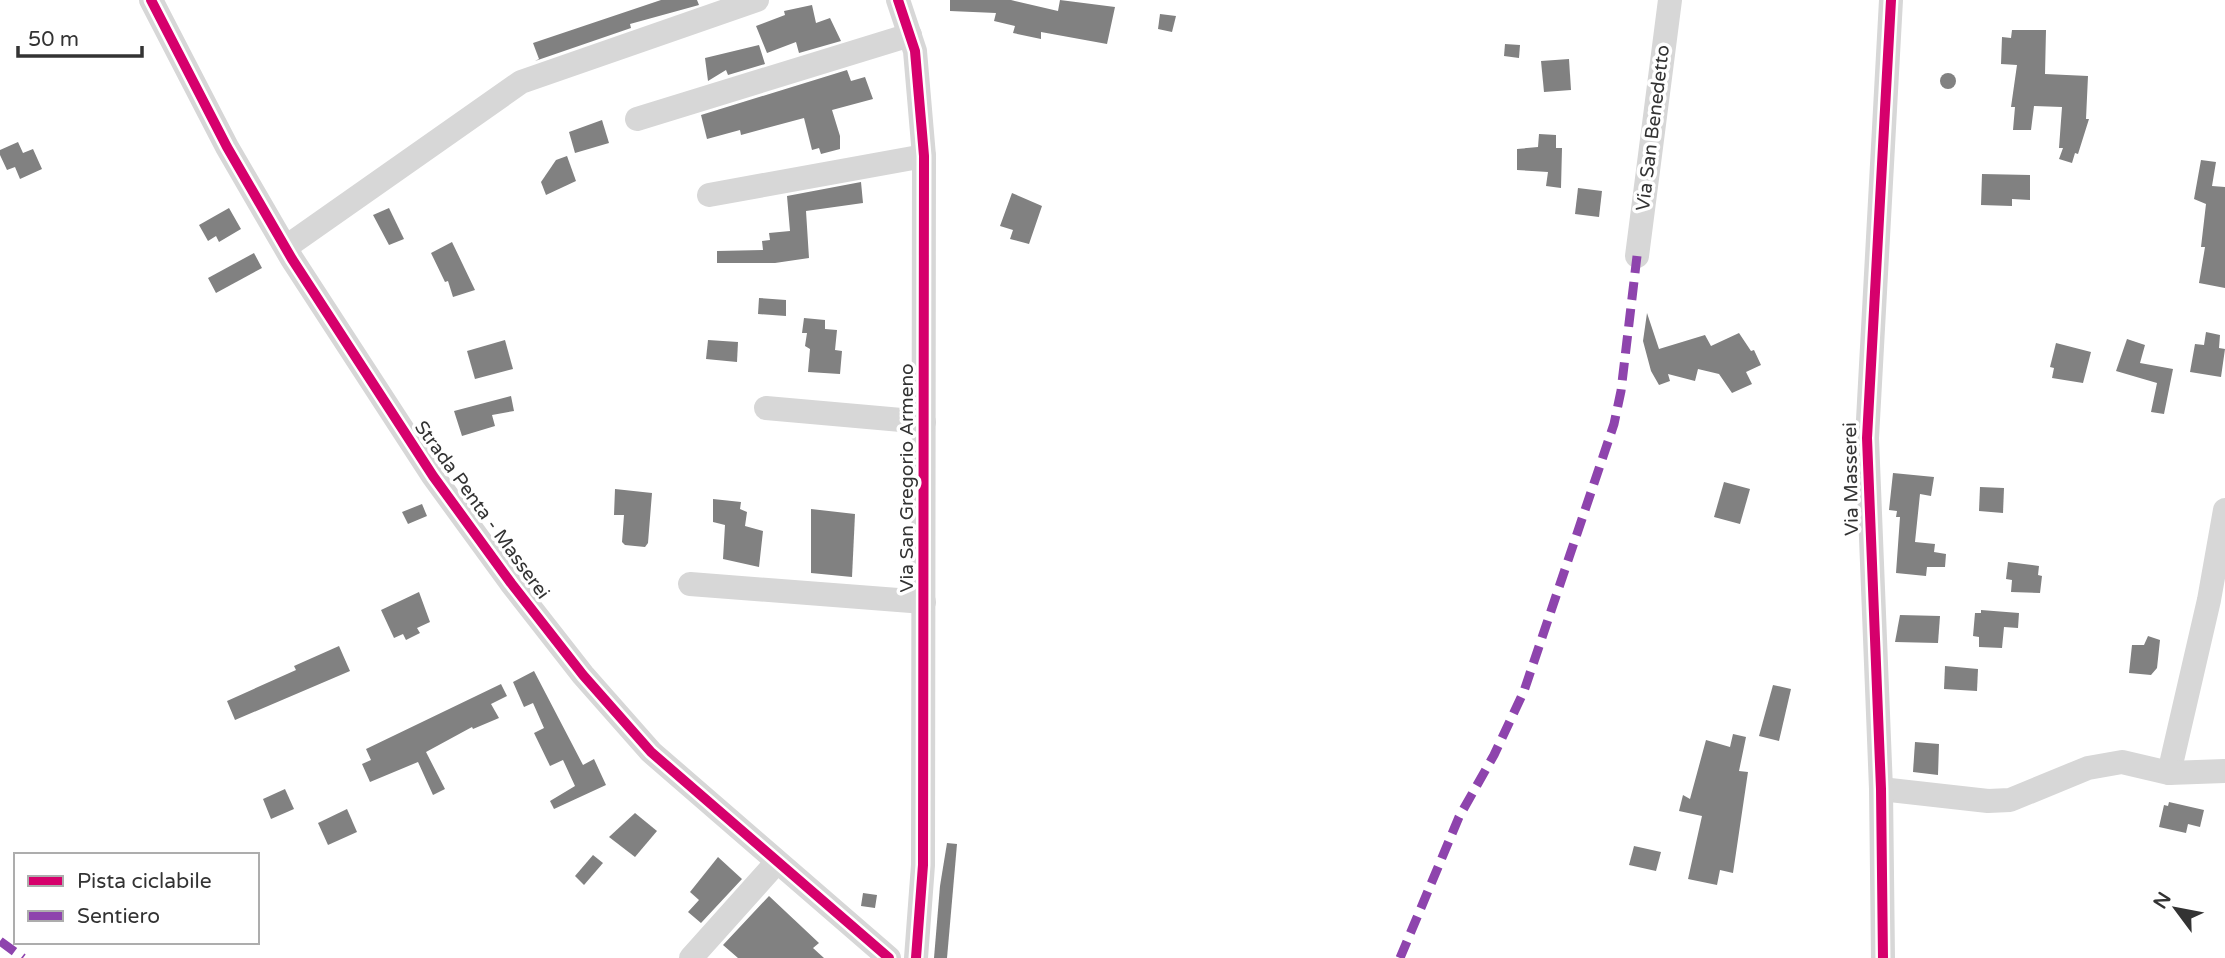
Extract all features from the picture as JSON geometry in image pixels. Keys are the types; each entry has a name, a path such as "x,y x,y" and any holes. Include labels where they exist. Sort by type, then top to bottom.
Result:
{"street":[{"name":"Strada Penta - Masserei","path":"151,0 227,147 286,247 433,477 583,675 651,752 776,863 889,958"},
{"path":"286,247 522,82 758,0"},
{"name":"Via San Gregorio Armeno","path":"898,0 919,74 924,156 923,865 916,958"},
{"name":"Via San Benedetto","path":"1637,256 1670,0"},
{"name":"Via Masserei","path":"1883,958 1881,789 1867,438 1891,0"},
{"path":"637,119 910,35"},
{"path":"709,195 924,156"},
{"path":"766,408 924,422"},
{"path":"2169,773 2209,600 2225,510"},
{"path":"690,584 924,602"},
{"path":"1881,789 1988,801 2010,800 2088,768 2122,762 2169,773 2225,771"},
{"path":"691,958 776,863"}],"building":[{"path":"661,0 697,0 699,5 630,24 631,28 535,61 539,59 533,43"},
{"path":"950,0 1011,0 1058,11 1060,0 1115,7 1107,44 1041,32 1041,39 1013,33 1015,26 994,21 996,13 950,11"},
{"path":"812,5 816,23 830,18 841,41 799,53 796,42 767,53 756,26 785,15 784,11"},
{"path":"1160,14 1176,16 1172,32 1158,29"},
{"path":"2012,30 2046,30 2045,74 2088,76 2086,119 2089,119 2078,154 2075,153 2072,163 2059,159 2063,148 2059,148 2062,107 2034,106 2031,130 2013,130 2015,107 2011,107 2017,65 2001,64 2002,37 2011,38"},
{"path":"1505,44 1520,45 1519,58 1504,56"},
{"path":"759,45 765,64 728,75 726,70 708,81 705,58"},
{"path":"1569,59 1571,90 1544,92 1541,61"},
{"path":"847,70 851,81 865,77 873,99 832,110 840,136 840,149 821,154 819,148 812,150 804,118 741,135 740,130 707,139 701,115"},
{"path":"1948,73 1954,75 1954,87 1948,89 1942,87 1940,81 1942,75"},
{"path":"602,120 609,143 575,153 569,132"},
{"path":"1539,134 1556,135 1556,148 1562,148 1561,188 1546,186 1548,172 1517,170 1517,149 1538,147"},
{"path":"18,142 23,153 33,149 42,169 20,179 15,167 7,170 0,155 0,150"},
{"path":"567,156 576,181 546,195 541,182 556,160"},
{"path":"2201,160 2216,162 2212,186 2225,187 2225,288 2199,283 2205,247 2201,247 2206,204 2194,199"},
{"path":"1982,174 2030,175 2030,200 2012,199 2012,206 1981,205"},
{"path":"861,182 863,203 806,211 809,258 775,263 717,263 717,251 763,250 762,241 770,240 769,233 790,231 787,196"},
{"path":"1578,188 1602,191 1599,217 1575,214"},
{"path":"1012,193 1042,206 1029,244 1010,239 1013,230 1000,226"},
{"path":"229,208 241,229 219,242 216,236 208,241 199,225"},
{"path":"389,208 404,239 389,245 373,215"},
{"path":"452,242 475,290 453,297 448,281 445,282 431,253"},
{"path":"254,253 262,268 216,293 208,278"},
{"path":"759,298 786,300 786,316 758,314"},
{"path":"1647,313 1659,349 1705,335 1711,346 1739,333 1751,351 1754,350 1761,365 1746,372 1752,384 1732,393 1719,374 1698,369 1695,381 1668,374 1670,381 1659,385 1651,371 1643,341"},
{"path":"804,318 825,320 825,329 837,330 835,350 842,351 840,374 808,372 810,349 805,346 807,333 802,333"},
{"path":"2206,332 2220,335 2219,348 2225,349 2221,377 2190,372 2195,344 2204,345"},
{"path":"2127,339 2145,345 2140,363 2173,369 2164,414 2151,412 2157,383 2116,371"},
{"path":"505,340 513,369 475,379 467,351"},
{"path":"708,340 738,342 737,362 706,359"},
{"path":"2056,343 2091,352 2083,383 2052,378 2054,368 2050,367"},
{"path":"511,396 514,411 492,415 495,426 462,436 454,411"},
{"path":"1893,473 1934,477 1931,496 1920,494 1915,542 1935,544 1934,552 1946,554 1945,567 1927,567 1926,576 1896,573 1900,517 1896,517 1897,511 1889,510"},
{"path":"1724,482 1750,489 1740,524 1714,517"},
{"path":"1980,487 2004,488 2003,513 1979,511"},
{"path":"615,489 652,493 648,543 645,547 625,545 622,542 624,515 614,515"},
{"path":"713,499 741,502 740,509 747,512 745,526 763,531 759,567 723,559 725,525 713,522"},
{"path":"422,504 427,516 408,524 402,512"},
{"path":"811,509 855,514 852,577 811,573"},
{"path":"2008,562 2039,566 2038,575 2042,576 2040,593 2011,592 2012,580 2006,579"},
{"path":"419,592 430,622 417,628 420,633 406,640 403,634 394,638 381,610"},
{"path":"1981,610 2019,613 2018,628 2004,627 2002,648 1979,647 1979,637 1973,636 1975,613 1981,613"},
{"path":"1900,615 1940,616 1938,643 1895,642"},
{"path":"2148,636 2160,640 2157,668 2151,675 2129,673 2132,645 2144,645"},
{"path":"339,646 350,671 235,720 227,701 296,670 294,666"},
{"path":"1945,666 1978,669 1977,691 1944,689"},
{"path":"534,671 583,765 594,759 606,785 554,809 550,801 575,786 563,760 550,766 534,733 544,728 533,703 524,707 513,682"},
{"path":"501,684 507,696 491,704 499,718 473,729 472,727 426,752 445,789 433,795 418,762 370,782 362,764 371,760 366,749"},
{"path":"1773,685 1791,689 1779,741 1759,736"},
{"path":"1733,734 1746,737 1739,771 1748,772 1733,873 1720,870 1717,885 1688,879 1702,816 1679,811 1683,795 1690,799 1706,740 1730,747"},
{"path":"1915,742 1939,744 1938,775 1913,772"},
{"path":"285,789 294,809 271,819 263,799"},
{"path":"2169,802 2204,810 2200,827 2188,824 2186,833 2159,827 2164,805 2168,806"},
{"path":"347,809 357,832 328,845 318,823"},
{"path":"635,813 657,831 635,857 609,837"},
{"path":"947,843 957,844 947,958 934,958 940,886"},
{"path":"1634,846 1661,852 1656,871 1629,865"},
{"path":"593,855 603,863 584,885 575,876"},
{"path":"718,857 742,879 701,923 688,912 699,900 690,892"},
{"path":"863,893 877,895 875,908 861,906"},
{"path":"769,896 819,943 813,948 824,958 738,958 723,945"}],"marked path":[{"path":"1400,958 1459,817 1494,755 1524,691 1614,424 1621,391 1637,256"},
{"path":"0,941 23,958"}],"cycle path":[{"path":"151,0 227,147 292,259 433,476 511,583 583,675 651,752 889,958"},
{"path":"898,0 915,51 924,156 923,865 916,958"},
{"path":"1883,958 1881,789 1867,438 1891,0"}]}
